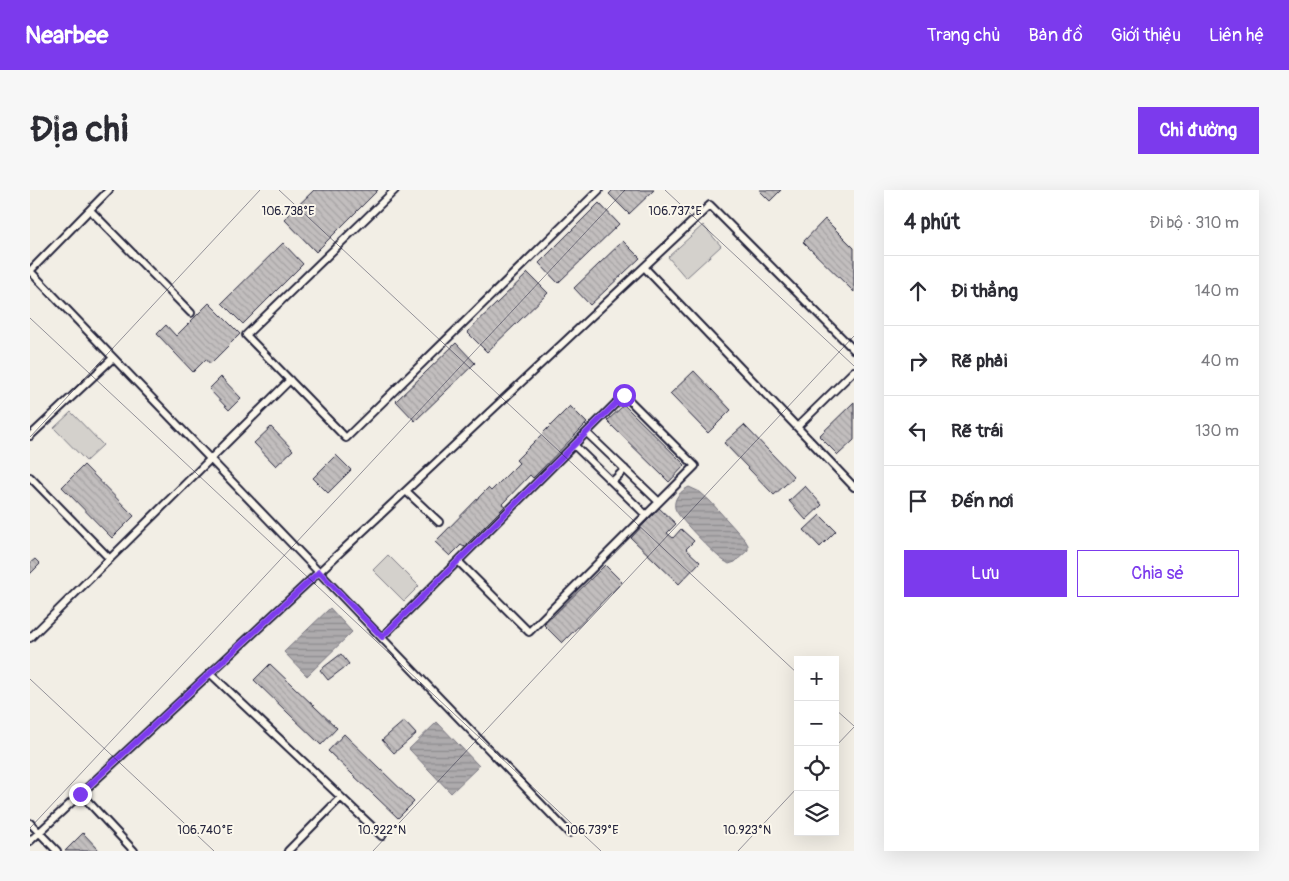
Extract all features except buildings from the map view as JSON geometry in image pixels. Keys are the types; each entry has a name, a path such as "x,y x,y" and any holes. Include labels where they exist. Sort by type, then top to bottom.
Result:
{"lane":[{"path":"109,190 30,271 569,833"},
{"path":"395,190 246,336 346,438 600,190"},
{"path":"30,841 710,205 854,350"},
{"path":"90,210 191,313"},
{"path":"644,267 854,487"},
{"path":"30,436 113,358"},
{"path":"797,427 854,371"},
{"path":"30,638 290,380"},
{"path":"382,637 458,561 574,445 587,432 624,395 695,466 529,632 458,561"},
{"path":"587,432 659,502"},
{"path":"574,445 646,515"},
{"path":"612,482 624,469"},
{"path":"30,477 110,559"},
{"path":"406,491 439,522"},
{"path":"210,673 382,836"},
{"path":"80,794 134,851"},
{"path":"288,851 341,797"},
{"path":"30,823 57,851"}],"shaded area":[{"path":"703,225 721,246 686,278 668,257"},
{"path":"71,412 103,445 86,461 54,428"},
{"path":"689,487 700,492 710,501 745,540 748,550 735,562 729,564 720,558 677,512 675,508 676,498"},
{"path":"388,555 419,586 404,601 373,570"},
{"path":"330,608 352,632 307,676 284,652"},
{"path":"437,722 479,766 451,793 409,749"}],"route":[{"path":"80,794 319,572 382,637 624,395"}]}
